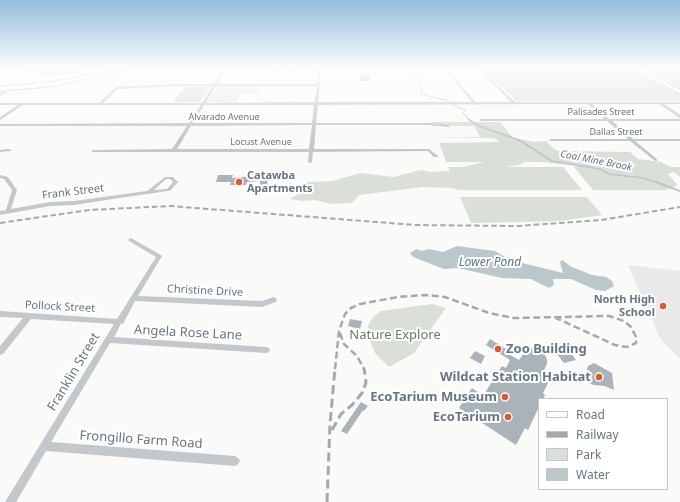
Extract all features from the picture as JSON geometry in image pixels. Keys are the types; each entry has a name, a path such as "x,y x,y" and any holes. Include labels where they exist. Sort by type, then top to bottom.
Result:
{"street":[{"path":"101,104 112,92"},
{"path":"174,150 211,92"},
{"path":"310,162 318,92"},
{"path":"465,92 474,103"},
{"path":"503,92 514,103"},
{"path":"588,103 630,140 656,160"},
{"path":"660,103 680,117"},
{"path":"0,104 680,103"},
{"path":"0,119 23,104"},
{"name":"Palisades Street","path":"481,120 680,120"},
{"name":"Alvarado Avenue","path":"0,125 448,126"},
{"name":"Dallas Street","path":"551,140 680,140"},
{"path":"0,150 9,150"},
{"name":"Locust Avenue","path":"93,150 429,150 436,156"},
{"path":"0,176 6,178 14,189 15,194 8,211"},
{"name":"Frank Street","path":"0,213 168,190 176,182 175,180 165,178 149,192"},
{"name":"Franklin Street","path":"10,502 160,256 131,240"},
{"name":"Christine Drive","path":"134,298 262,304 274,300"},
{"name":"Pollock Street","path":"0,314 120,322"},
{"path":"0,352 29,316"},
{"name":"Angela Rose Lane","path":"108,340 266,350"},
{"name":"Frongillo Farm Road","path":"44,446 235,461"}],"shaded area":[{"path":"214,92 259,92 258,94 241,94 237,102 208,102"},
{"name":"North High School","path":"628,265 680,271 680,359 661,340"}],"green space":[{"path":"181,92 206,92 200,102 173,102"},
{"path":"508,92 680,92 680,101 517,101"},
{"path":"431,122 500,122 513,138 535,142 546,141 554,149 559,151 630,152 638,159 661,162 671,167 680,167 680,177 674,172 668,174 678,185 666,190 593,190 574,167 577,166 543,162 525,162 519,165 505,167 563,167 582,190 458,190 451,188 423,187 359,195 352,203 332,204 315,200 302,201 290,199 302,192 303,184 309,182 332,181 361,173 393,177 421,170 430,172 450,171 448,167 464,167 484,162 446,162 439,143 500,142 494,138 437,138 480,137 474,126 432,126"},
{"path":"460,197 587,197 602,215 561,221 471,223"},
{"name":"Nature Explore","path":"432,304 446,308 414,353 389,367 375,353 368,336 368,326 373,317 381,311"}],"water":[{"name":"Lower Pond","path":"457,246 495,251 510,260 563,273 560,262 562,260 572,267 592,275 606,277 612,281 614,286 605,291 596,290 571,279 553,279 554,285 549,288 531,279 502,278 458,268 444,269 413,257 410,253 416,249 422,251 429,249 443,252"}],"building":[{"name":"Catawba Apartments","path":"218,175 233,175 232,178 263,175 262,180 268,180 266,188 260,188 260,181 247,182 246,185 230,185 231,182 216,182"},
{"path":"350,319 362,321 360,329 348,326"},
{"name":"EcoTarium Museum","path":"490,339 511,352 510,355 519,360 526,350 532,348 543,352 547,359 547,364 542,374 550,379 543,393 545,395 544,398 538,398 538,409 528,430 525,428 516,445 459,408 472,388 483,396 502,366 506,368 510,360 486,345"},
{"path":"475,351 485,356 481,364 470,358"},
{"path":"570,352 576,360 564,363 557,354"},
{"name":"Wildcat Station Habitat","path":"594,363 612,373 614,390 605,386 594,385 584,381 588,366"},
{"path":"361,402 368,406 364,411 363,410 347,434 341,431"}],"waterway":[{"name":"Coal Mine Brook","path":"421,92 421,94 449,101"},
{"name":"Coal Mine Brook","path":"453,105 465,110 463,113 470,120"},
{"name":"Coal Mine Brook","path":"468,119 479,126 519,140 552,161 600,169 609,174 643,178 657,182"},
{"name":"Coal Mine Brook","path":"657,182 680,191"}],"railway":[{"path":"0,223 89,210 170,206 415,225 518,226 601,220 680,207"},
{"path":"335,369 339,331 345,314 351,308 360,304 398,297 426,295 445,297 489,313 514,318 609,316 624,321 631,327 636,337 636,343 627,347 615,345 556,318"},
{"path":"340,333 344,344 357,356 364,369"},
{"path":"327,502 330,424 335,368"},
{"path":"332,430 341,414 352,405 363,392 366,382 364,368"}],"place":[{"name":"Catawba Apartments","path":"239,182"},
{"name":"North High School","path":"663,306"},
{"name":"Zoo Building","path":"498,349"},
{"name":"Wildcat Station Habitat","path":"599,377"},
{"name":"EcoTarium Museum","path":"505,397"},
{"name":"EcoTarium","path":"508,417"}]}
